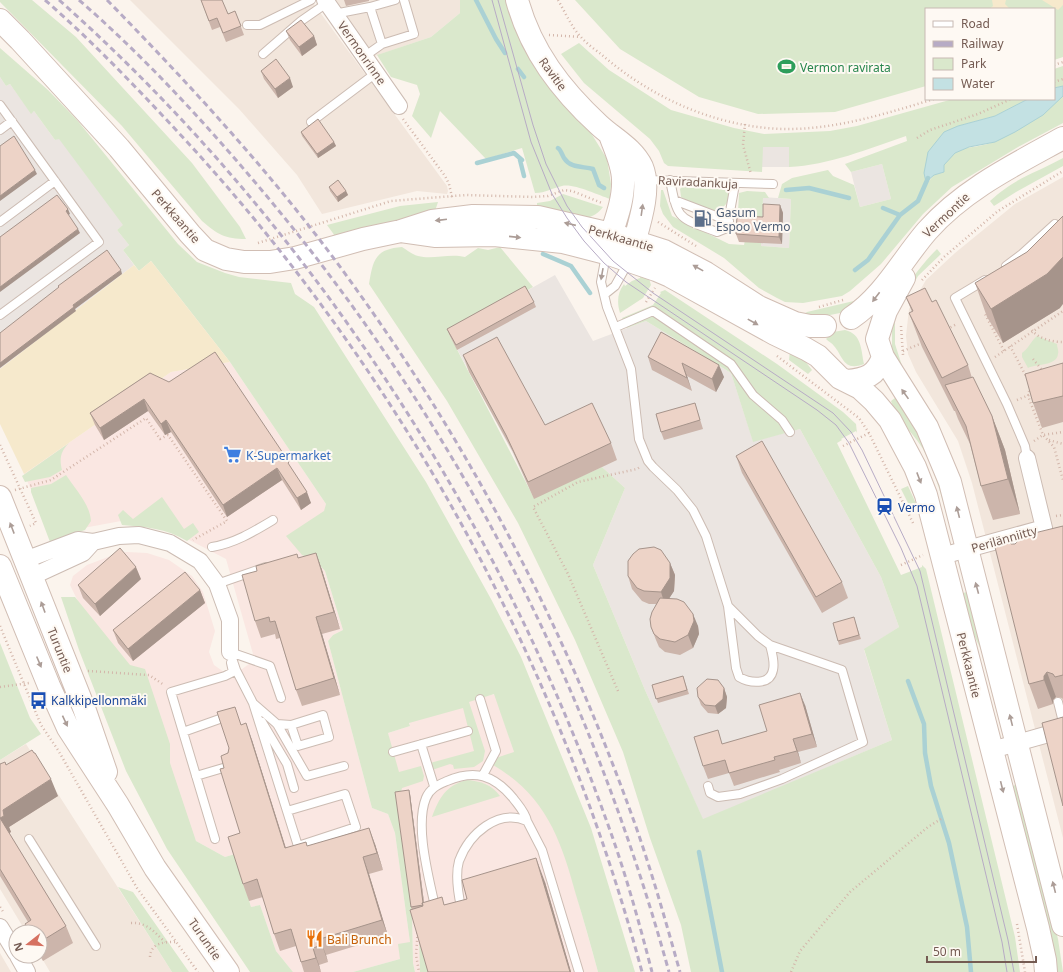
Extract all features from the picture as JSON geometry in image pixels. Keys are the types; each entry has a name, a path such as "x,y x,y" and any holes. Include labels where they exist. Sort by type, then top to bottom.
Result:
{"main road":[{"name":"Ravitie","path":"517,0 527,32 552,76 584,111 610,135 631,150 642,168 618,208 609,243"},
{"name":"Perkkaantie","path":"0,20 119,148 205,250 226,259 244,262 270,262 295,258 363,239 401,231 432,221 473,216 538,217 609,243 629,261 670,276 818,356"},
{"name":"Perkkaantie","path":"0,41 61,86"},
{"name":"Vermontie","path":"849,308 872,302 928,230 965,196 1011,167 1063,138"},
{"name":"Vermontie","path":"888,349 882,322 901,282 968,212 1003,185 1063,152"},
{"name":"Ravitie","path":"629,261 641,216 634,180"},
{"name":"Perkkaantie","path":"609,243 635,240 674,255 706,272 759,307 795,323 810,326 825,326"},
{"path":"888,349 879,368 872,374 858,380 847,381 830,370 818,356 817,343 819,333 825,326 834,321 849,308 862,325 888,349 937,449 950,482 1063,925"},
{"name":"Perkkaantie","path":"847,381 860,388 874,401 890,420 903,442 926,495 934,554 992,750 1038,928 1046,972"},
{"name":"Turuntie","path":"5,494 28,568 84,708 118,805"},
{"path":"2,577 28,568"},
{"name":"Turuntie","path":"2,577 48,686 68,728 118,805 155,868 228,972"}],"street":[{"name":"Vermonrinne","path":"329,6 365,56 398,106"},
{"name":"Perilänniitty","path":"934,554 967,550 1016,540 1044,528 1026,452"},
{"path":"28,568 78,540 93,542 119,536 139,535 170,543 186,551 200,561 217,584 230,620 230,652"},
{"path":"992,750 1063,730"},
{"path":"0,927 8,940"}],"lane":[{"path":"247,25 260,25 311,0"},
{"path":"263,54 302,20 329,6 370,7 395,0"},
{"path":"365,56 382,44 414,34 404,0"},
{"path":"370,7 382,44"},
{"path":"311,122 376,73"},
{"path":"0,105 99,242 0,315"},
{"path":"0,130 12,121"},
{"name":"Raviradankuja","path":"634,180 773,184"},
{"path":"670,180 676,208 686,220 717,232 727,228 735,184"},
{"path":"0,222 55,181"},
{"path":"674,200 729,221"},
{"path":"1026,452 1007,404 955,298 997,272 1022,254 1059,221"},
{"path":"609,243 601,282 607,307 631,369 639,439 648,460 677,490 693,510 706,536 728,606 736,668 739,677 748,682 759,682 769,678 773,671 770,645"},
{"path":"605,294 615,286 629,261"},
{"path":"616,327 653,311 731,364 753,395 782,420 790,432"},
{"path":"212,547 224,545 246,536 273,520"},
{"path":"217,584 272,565"},
{"path":"708,786 710,793 718,797 740,794 782,779 863,742 842,670 770,645 758,636 728,606"},
{"path":"215,839 171,692 226,676 233,672 230,652"},
{"path":"230,652 270,666 281,698"},
{"path":"230,652 236,670 253,704 287,764 294,788"},
{"path":"480,699 496,751 483,775"},
{"path":"1058,702 1063,722"},
{"path":"253,704 277,724 308,776 344,766"},
{"path":"253,704 298,846 356,827 345,794 287,811"},
{"path":"183,732 237,714"},
{"path":"277,724 291,725 322,716 329,737 298,746 291,725"},
{"path":"393,752 468,731"},
{"path":"421,744 434,786"},
{"path":"196,776 230,766"},
{"path":"434,902 424,850 422,808 427,796 434,786 468,775 483,775 503,786 525,813 527,821 542,850 579,972"},
{"path":"462,907 458,881 459,862 469,842 484,827 507,817 527,821"},
{"path":"29,839 96,946"}],"path":[{"path":"558,0 580,37 616,68 648,90 670,101 745,124 762,128 792,129 827,126 855,121 930,100"},
{"path":"542,35 580,37"},
{"path":"917,138 930,130 978,114 1009,100"},
{"path":"398,106 400,115 445,176 449,184 452,197"},
{"path":"745,124 743,145 751,174"},
{"path":"921,281 944,257 998,211 1063,171"},
{"path":"252,244 391,201 452,197 533,197 548,196 564,190 590,197 618,208"},
{"path":"641,216 653,219 699,248"},
{"path":"815,307 849,308"},
{"path":"991,310 985,314 1004,351"},
{"path":"985,361 1004,351 1032,330 1063,311"},
{"path":"940,333 964,319"},
{"path":"944,324 946,330"},
{"path":"1032,330 1035,335 1054,342 1063,342"},
{"path":"888,349 927,340"},
{"path":"1010,346 1028,379 1030,387 1028,396 1043,436 1049,440 1063,444"},
{"path":"775,355 856,416 869,433 916,528"},
{"path":"1033,359 1036,365 1047,375"},
{"path":"1007,404 1035,393"},
{"path":"5,494 20,488 51,480 146,418 160,439 168,435 226,521 190,543 186,551"},
{"path":"1026,452 1043,436 1063,432"},
{"path":"843,446 869,433"},
{"path":"1049,440 1054,448 1063,480"},
{"path":"0,444 36,523"},
{"path":"618,691 568,574 533,508 578,482 637,470 648,460"},
{"path":"901,565 934,554"},
{"path":"0,626 35,715 66,765 137,888 155,915 177,942 198,972"},
{"path":"86,672 91,670 102,673 149,675 159,680 171,692"},
{"path":"0,687 31,683"},
{"path":"35,715 42,712"},
{"path":"791,972 800,951 850,892 928,827 941,819"},
{"path":"131,923 144,924 158,933 165,942"},
{"path":"418,972 416,933 420,924"},
{"path":"150,957 150,952 156,945 165,942 177,942"}],"shaded area":[{"path":"130,0 311,0 447,186 447,194 417,191 322,214 297,175 239,109"},
{"path":"329,0 460,0 460,13 431,37 369,58"},
{"path":"0,77 6,86 10,84 31,113 34,111 55,140 59,138 124,225 117,230 129,245 123,250 134,265 0,369"},
{"path":"762,147 789,147 789,167 762,167"},
{"path":"882,164 891,199 860,207 851,172"},
{"path":"1063,177 1063,838 972,483 958,441 916,372 908,354 906,336 909,309 926,280 955,253 1015,204"},
{"path":"763,197 791,199 789,248 761,246"},
{"path":"555,275 593,341 646,321 731,373 753,441 800,429 881,577 899,627 864,650 892,740 703,820 645,690 593,565 625,488 602,467 534,499 511,450 449,334"},
{"path":"230,362 326,504 316,561 325,571 343,630 333,635 328,641 372,808 388,814 395,833 410,942 400,959 353,972 293,972 276,951 260,905 251,907 235,854 225,857 196,841 70,585 73,576 87,565 116,554 127,552 147,553 169,560 192,576 203,592 215,631 209,652 214,665 224,672 238,672 249,664 253,654 226,559 153,521 121,521 51,534 24,474 171,372"},
{"path":"495,694 514,752 544,796 567,861 598,972 415,972 413,963 412,911 388,733 410,726 407,714"},
{"path":"26,744 172,972 50,972 45,964 48,964 48,924 21,924 0,889 0,760"},
{"path":"0,953 11,972 0,972"}],"green space":[{"path":"0,0 32,0 76,37 192,163 240,227 246,239 232,238 222,235 202,221 122,126 0,2"},
{"path":"460,0 509,0 607,159 611,184 610,199 572,186 558,187 535,193 522,148 486,159 440,111 431,138 412,116 420,94 417,85 391,77 377,55 431,37 460,13"},
{"name":"Vermon ravirata","path":"575,0 1063,0 1063,57 1055,60 1055,8 925,8 925,86 835,112 758,114 699,97 620,49"},
{"path":"579,43 609,70 671,110 734,128 764,134 830,131 857,126 949,100 1026,100 995,116 958,126 928,182 934,175 944,172 944,165 950,157 962,149 981,146 995,141 1013,131 1063,96 1063,123 1018,147 952,187 923,214 881,264 850,291 842,296 803,303 785,302 759,288 724,258 673,227 663,214 660,206 661,190 663,190 672,216 729,244 744,245 750,215 742,215 738,212 739,193 747,191 765,192 769,198 763,198 761,246 789,248 791,199 778,198 782,184 792,178 828,170 833,176 854,185 860,207 891,199 882,164 851,172 845,164 907,141 906,136 834,160 804,166 789,167 789,147 763,147 762,172 668,166 664,163 659,151 650,139 584,83 561,54"},
{"path":"0,48 48,90 77,120 178,244 197,262 239,277 291,283 295,294 314,307 426,482 491,599 521,657 591,828 635,972 598,972 564,856 549,821 539,805 526,791 511,777 493,765 496,758 514,752 494,694 469,702 485,751 483,761 474,767 454,769 453,765 450,764 432,770 430,763 474,751 463,708 409,723 410,726 388,733 399,772 421,766 424,776 423,781 402,788 400,796 412,911 413,963 415,972 353,972 400,959 398,944 410,942 395,833 388,814 372,808 328,641 333,635 343,630 325,571 316,561 302,555 286,536 324,511 326,504 230,362 151,261 139,271 123,250 129,245 117,230 123,225 59,139 55,140 34,111 31,114 10,84 6,86 0,77"},
{"path":"1063,66 1063,86 1055,88 1055,69"},
{"path":"1063,158 1063,166 994,206 990,201 1008,186"},
{"path":"682,187 724,189 728,196 727,203 718,210 706,210 681,197 680,189"},
{"path":"563,194 603,207 596,214 581,219 537,209 537,203 550,201"},
{"path":"438,202 435,211 422,216 376,225 335,236 327,225 400,206"},
{"path":"402,247 412,254 424,257 465,257 478,248 488,250 500,247 533,287 449,334 534,498 602,467 625,488 593,565 645,690 703,819 892,740 864,649 899,627 881,577 800,429 753,442 731,373 646,321 627,328 622,318 653,305 661,293 660,292 665,290 777,364 843,412 856,424 857,433 856,431 841,439 842,440 837,443 901,575 922,567 922,565 926,569 1015,937 1020,972 691,972 681,925 650,838 623,752 575,640 518,523 447,401 369,284 372,268 377,257 386,250"},
{"path":"937,249 941,254 918,276 901,307 897,304 906,289 920,268"},
{"path":"648,275 651,285 643,298 620,313 618,298 624,284 625,286 640,278 640,276"},
{"path":"858,300 845,312 825,316 801,316 807,312"},
{"path":"892,321 895,323 895,344 904,372 892,354"},
{"path":"845,330 851,332 858,339 864,364 852,366 844,362 837,350 826,339 833,332"},
{"path":"1037,336 1057,344 1057,358 1050,363 1028,368 1022,357 1022,353"},
{"path":"790,350 805,361 812,370 808,374 789,360"},
{"path":"895,398 906,411 923,440 936,472 952,520 948,521 935,475 923,449 894,409 891,401"},
{"path":"69,443 61,455 62,470 50,477 25,482 22,476"},
{"path":"66,475 82,497 88,509 91,521 85,530 50,542 31,492 31,488 51,484"},
{"path":"908,486 919,510 913,513 901,489"},
{"path":"162,497 184,529 193,523 199,532 187,541 171,533 163,531 122,525 118,515 123,510 133,519"},
{"path":"970,591 1002,717 998,717 981,650 969,624 960,594"},
{"path":"61,597 75,597 130,665 145,669 170,744 170,763 196,841 225,857 235,854 251,907 260,905 276,951 293,972 250,972 167,849 126,771 79,650"},
{"path":"0,643 30,718 41,734 0,760"},
{"path":"467,780 486,784 500,796 432,817 437,804 444,793 454,785"},
{"path":"1019,784 1058,939 1063,972 1057,972 1052,956 1009,787"},
{"path":"118,887 133,892 189,972 172,972"},
{"path":"419,935 430,972 420,972"}],"sand":[{"path":"992,0 1006,0 1005,4 1009,8 990,8 993,6"},
{"path":"1042,0 1063,0 1063,5 1058,10"},
{"path":"151,261 230,362 171,372 24,474 0,424 0,369 134,265 139,271"}],"water":[{"path":"1063,86 1063,96 1043,115 995,142 969,147 955,153 944,165 944,172 934,175 926,182 924,173 928,152 944,132 958,126 995,116 1026,100 1055,100 1055,88"}],"building":[{"path":"201,0 222,0 228,14 235,11 241,26 223,33 217,18 209,21"},
{"path":"301,20 314,36 299,47 286,31"},
{"path":"276,59 290,78 275,89 261,71"},
{"path":"318,119 334,142 317,154 301,132"},
{"path":"14,136 35,170 0,196 0,146"},
{"path":"338,180 346,191 337,197 329,187"},
{"path":"57,195 68,209 66,211 78,229 0,287 0,237"},
{"path":"763,204 780,205 779,237 736,234 737,216 763,217"},
{"path":"1063,216 1063,257 1047,274 991,309 975,283 1027,252"},
{"path":"107,250 121,270 73,305 74,307 0,363 0,333 59,287 58,286"},
{"path":"525,286 534,302 456,345 447,329"},
{"path":"925,288 932,302 936,300 968,365 942,378 909,313 913,311 906,297"},
{"path":"661,332 719,365 712,379 682,363 687,378 648,357"},
{"path":"497,337 545,425 592,403 611,443 528,482 506,435 463,355"},
{"name":"K-Supermarket","path":"215,352 289,462 288,463 307,492 297,498 277,468 223,505 166,420 161,424 144,399 100,428 90,413 150,373 169,382"},
{"path":"1063,363 1063,396 1033,403 1025,374"},
{"path":"973,377 992,416 1008,479 981,486 966,426 945,385"},
{"path":"695,403 700,420 661,432 656,414"},
{"path":"762,441 842,582 816,597 736,456"},
{"path":"1063,526 1063,675 1055,677 1053,674 1047,672 1044,676 1044,680 1029,684 994,543 1008,540 1011,544 1015,544 1018,541 1018,537"},
{"path":"654,547 661,550 670,563 670,578 661,592 644,591 637,588 628,576 628,561 633,554 639,549"},
{"path":"120,548 136,567 95,604 78,585"},
{"path":"316,553 334,612 316,617 334,678 296,690 275,621 270,622 269,617 255,621 242,575 257,571 256,566 297,554 298,558"},
{"path":"185,572 200,590 128,649 113,630"},
{"path":"660,598 677,599 684,602 693,614 694,621 688,635 675,642 660,639 654,634 651,627 650,619 652,612"},
{"path":"854,617 859,635 838,641 833,623"},
{"path":"683,676 687,690 656,699 652,685"},
{"path":"707,679 718,680 724,688 723,699 715,706 705,705 698,697 697,688"},
{"path":"800,693 812,734 793,739 797,751 774,757 775,760 729,773 725,760 703,766 694,737 718,730 722,744 767,731 759,705"},
{"path":"235,707 241,725 246,723 285,848 306,842 307,846 369,828 377,853 363,857 382,920 320,939 322,945 313,948 316,958 301,962 291,929 274,934 257,879 243,884 228,837 240,833 220,769 224,768 221,756 228,753 229,748 217,712"},
{"path":"1063,717 1063,806 1042,723"},
{"path":"32,750 51,779 3,810 4,816 0,818 0,764 5,762 6,765"},
{"path":"409,790 423,903 423,905 411,907 395,792"},
{"path":"0,818 66,926 48,937 48,924 25,924 31,920 0,869"},
{"path":"536,858 570,972 428,972 410,910 423,906 422,903 442,897 444,905 467,899 462,880"}],"waterway":[{"path":"476,0 505,53"},
{"path":"518,69 524,77"},
{"path":"558,148 570,164 593,169 599,185 604,188"},
{"path":"477,163 514,153 522,160"},
{"path":"520,160 524,176"},
{"path":"855,270 868,260 900,215 918,201 928,178"},
{"path":"786,190 809,188 849,198"},
{"path":"883,208 900,215"},
{"path":"543,254 571,266 590,293"},
{"path":"908,681 924,724 925,753 931,786 949,843 967,927 971,972"},
{"path":"699,852 722,972"}],"tram line":[{"path":"492,0 531,142 552,194 584,241 604,263 626,282 817,410 836,425 849,443 901,548 917,586 1002,942 1007,972"},
{"path":"498,0 533,125 546,164 567,206 582,227 613,261 653,293 833,413 851,432 862,450 920,571 1008,940 1014,972"}],"railway":[{"path":"45,0 145,97 257,222 331,318 399,419 461,523 516,631 565,742 607,856 642,972"},
{"path":"59,0 149,85 233,177 312,275 384,377 450,483 509,594 562,707 614,840 652,972"},
{"path":"79,0 146,62 248,174 320,263 387,356 448,451 503,549 553,651 597,755 636,862 669,972"},
{"path":"107,0 175,70 272,180 332,256 361,296 442,418 514,545 577,677 605,745 638,833 680,972"}],"place":[{"name":"Vermon ravirata","path":"787,67"},
{"name":"Gasum Espoo Vermo","path":"703,219"},
{"name":"K-Supermarket","path":"233,455"},
{"name":"Vermo","path":"885,507"},
{"name":"Kalkkipellonmäki","path":"38,700"},
{"name":"Bali Brunch","path":"314,939"}]}
